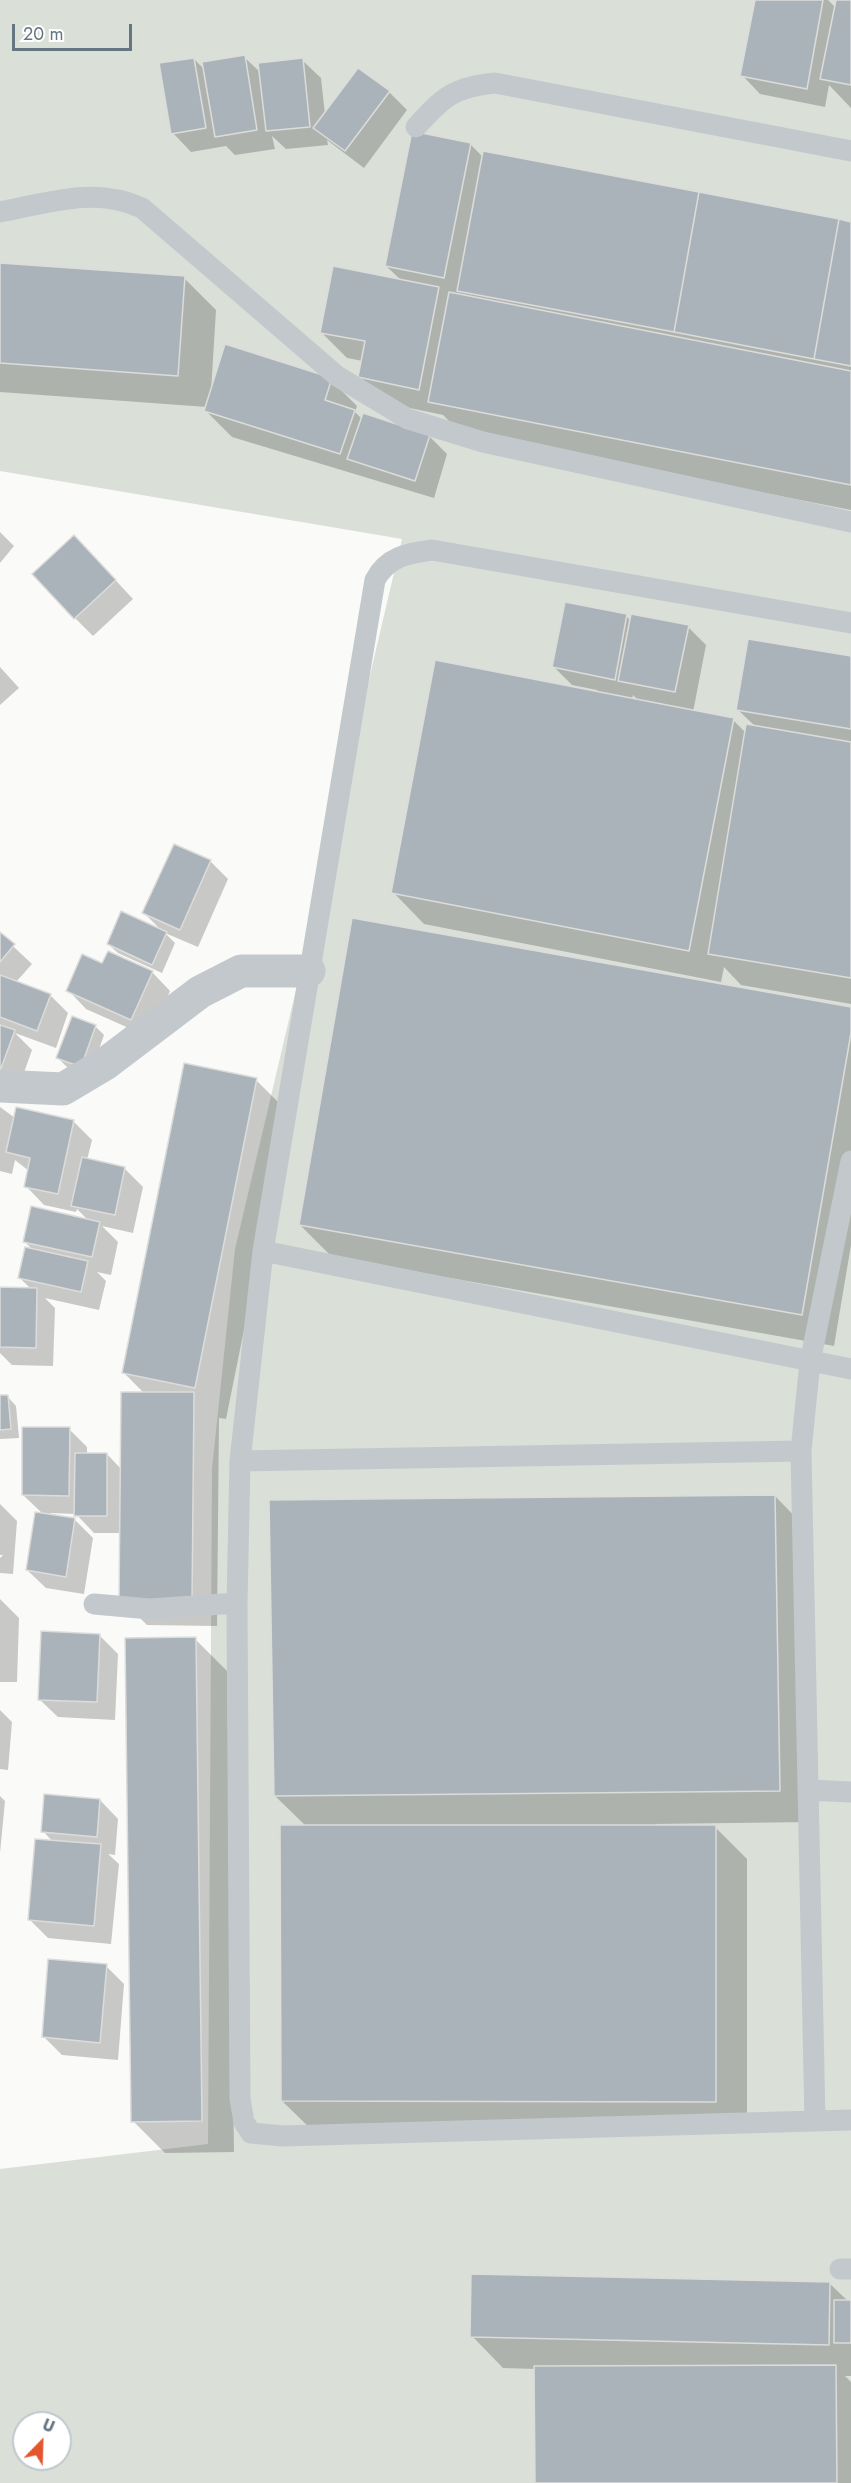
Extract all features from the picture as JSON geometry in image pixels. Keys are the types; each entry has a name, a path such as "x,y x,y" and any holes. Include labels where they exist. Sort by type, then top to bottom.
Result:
{"street":[{"path":"0,1086 63,1089 105,1064 200,993 241,971 309,971"}],"lane":[{"path":"416,127 435,106 460,88 495,82 851,151"},
{"path":"0,212 81,196 124,200 142,208 337,376 408,419 483,442 851,522"},
{"path":"851,623 432,550 410,553 391,560 381,569 375,580 263,1251 240,1461 237,1603 240,2099 244,2122 250,2133 284,2136 851,2120"},
{"path":"815,2121 801,1451 810,1362 851,1161"},
{"path":"263,1251 851,1369"},
{"path":"240,1461 801,1451"},
{"path":"94,1604 150,1609 237,1603"},
{"path":"808,1790 851,1792"}],"shaded area":[{"path":"0,0 851,0 851,2483 0,2483 0,2169 208,2144 212,1469 235,1249 402,539 0,471"}],"building":[{"path":"755,0 823,0 807,89 740,76"},
{"path":"836,0 851,0 851,85 820,79"},
{"path":"245,55 257,130 215,137 202,62"},
{"path":"194,58 206,128 171,134 159,63"},
{"path":"303,58 310,127 266,131 258,63"},
{"path":"358,68 390,91 345,151 313,128"},
{"path":"412,131 471,143 444,278 385,266"},
{"path":"483,151 699,192 674,332 457,291"},
{"path":"699,192 839,219 814,359 674,332"},
{"path":"839,219 851,222 851,366 814,359"},
{"path":"0,263 185,276 178,376 0,363"},
{"path":"333,266 439,287 419,390 358,377 365,341 320,333"},
{"path":"449,292 851,371 851,485 428,402"},
{"path":"225,344 332,378 325,400 355,410 340,454 204,411"},
{"path":"363,413 430,435 415,481 347,459"},
{"path":"74,535 116,580 74,619 32,574"},
{"path":"565,602 627,614 615,680 552,667"},
{"path":"631,614 689,625 675,692 618,681"},
{"path":"748,639 851,656 851,729 736,710"},
{"path":"435,660 734,718 689,951 391,893"},
{"path":"746,724 851,742 851,978 708,954"},
{"path":"174,844 211,860 180,930 142,913"},
{"path":"121,911 167,932 152,965 107,944"},
{"path":"352,918 851,1007 851,1033 802,1315 299,1225"},
{"path":"0,932 15,944 0,962"},
{"path":"108,951 153,971 131,1020 66,991 82,954 102,963"},
{"path":"0,975 51,994 37,1031 0,1017"},
{"path":"72,1016 96,1025 81,1067 56,1058"},
{"path":"0,1025 15,1030 0,1071"},
{"path":"184,1063 257,1078 195,1388 122,1373"},
{"path":"16,1107 74,1120 58,1194 24,1187 30,1158 6,1152"},
{"path":"82,1157 125,1167 115,1215 71,1206"},
{"path":"31,1206 100,1222 92,1257 23,1242"},
{"path":"25,1247 88,1261 81,1292 18,1278"},
{"path":"0,1287 37,1288 36,1348 0,1347"},
{"path":"121,1392 194,1392 192,1601 119,1600"},
{"path":"0,1395 8,1395 11,1429 0,1430"},
{"path":"22,1427 70,1427 69,1496 22,1495"},
{"path":"75,1453 107,1453 107,1516 74,1516"},
{"path":"775,1495 780,1791 274,1796 269,1500"},
{"path":"35,1512 75,1518 66,1577 26,1570"},
{"path":"41,1631 100,1634 97,1702 38,1700"},
{"path":"196,1637 202,2121 131,2122 125,1638"},
{"path":"44,1794 100,1799 97,1837 41,1832"},
{"path":"280,1825 716,1825 716,2102 281,2101"},
{"path":"35,1839 101,1844 94,1926 28,1920"},
{"path":"48,1959 107,1964 100,2043 42,2037"},
{"path":"471,2274 830,2282 829,2345 470,2337"},
{"path":"834,2300 851,2300 851,2343 834,2343"},
{"path":"836,2365 837,2483 535,2483 534,2366"}]}
